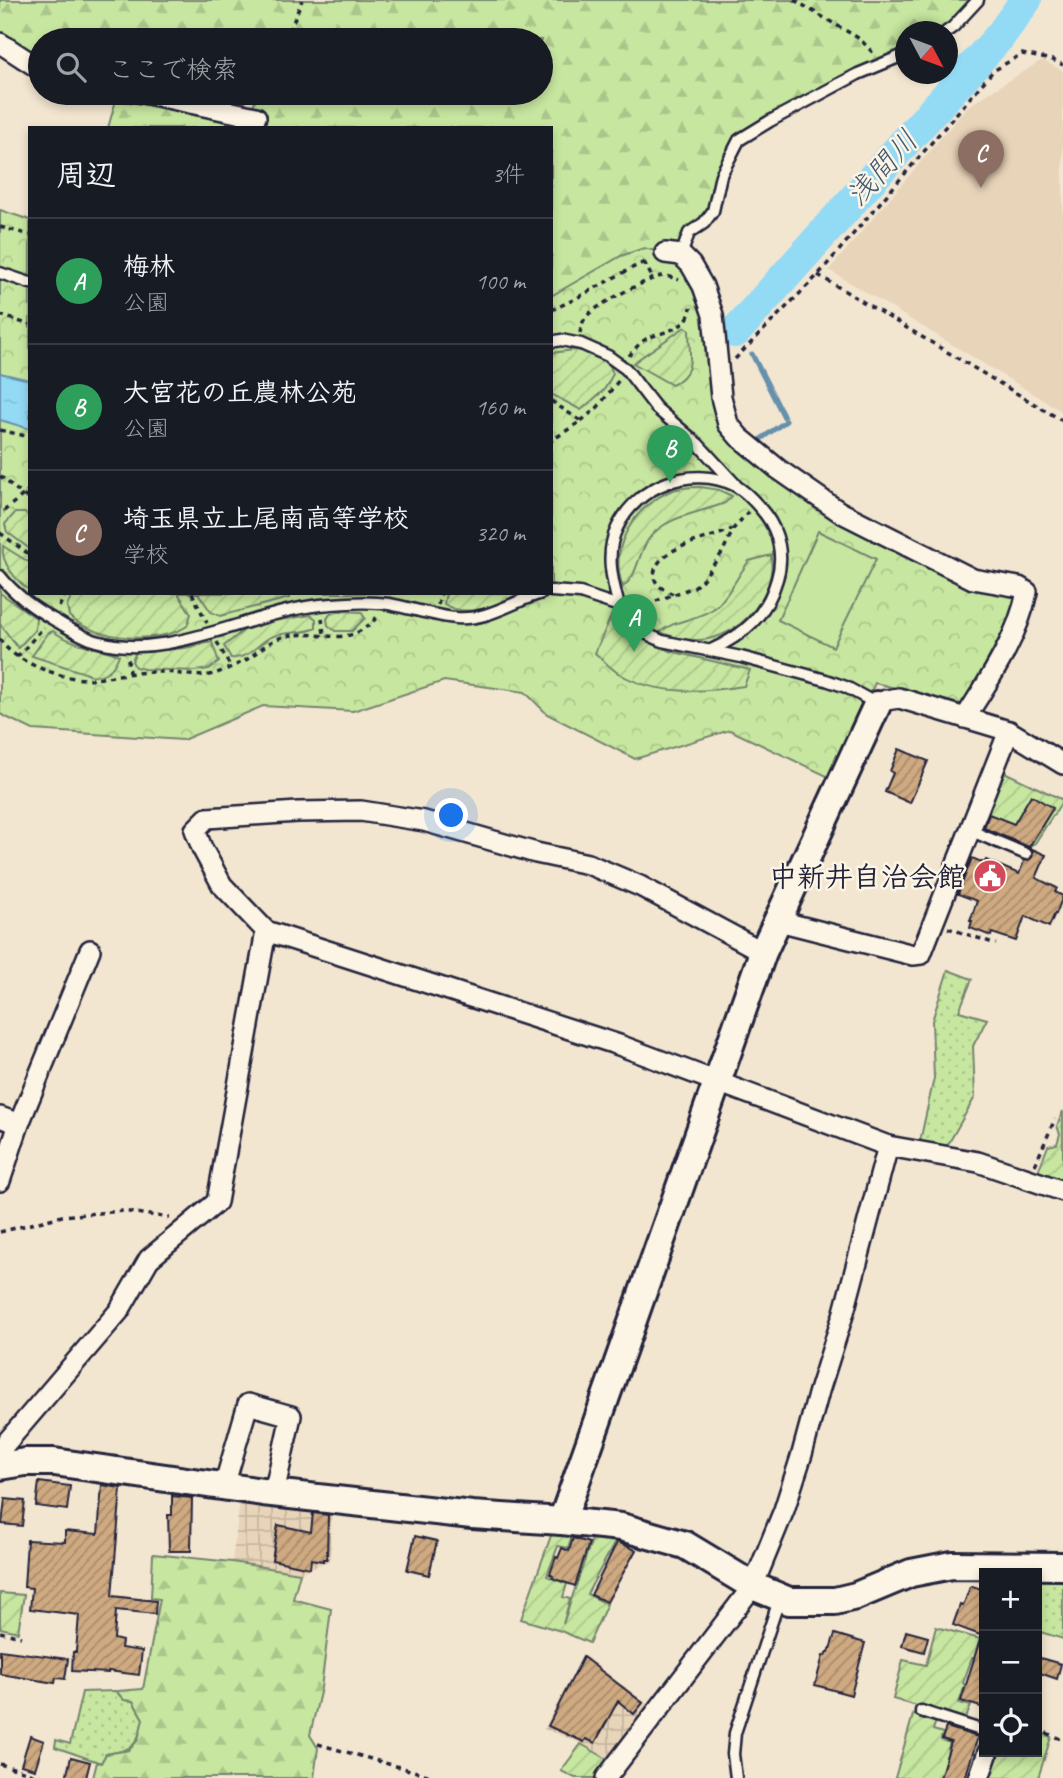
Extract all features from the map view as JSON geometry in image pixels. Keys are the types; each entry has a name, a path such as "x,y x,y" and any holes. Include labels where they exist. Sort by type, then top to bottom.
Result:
{"street":[{"path":"0,43 28,61"},
{"path":"200,105 256,117"},
{"path":"673,254 691,265 703,286 713,315 721,397 728,424 751,448 840,512 973,579 1019,587 1027,592 996,669 965,718"},
{"path":"562,1521 764,952 877,705 886,700 900,698 1009,731 1063,764"},
{"path":"779,921 913,956 921,954 1009,731"},
{"path":"764,952 640,886 588,864 536,853 424,821 362,811 298,812 207,818 195,830 222,885 266,931 619,1045 888,1146 978,1162 1063,1191"},
{"path":"266,931 217,1202 149,1259 118,1311 1,1458 25,1462 54,1462 274,1493 472,1515 621,1527 685,1545 753,1586 789,1601 835,1601 856,1596 912,1573 952,1564 1005,1568"},
{"path":"0,1181 19,1124 90,950"},
{"path":"0,1117 19,1124"},
{"path":"606,1778 753,1586 803,1454 888,1146"},
{"path":"224,1486 248,1404 292,1416 274,1493"},
{"path":"1033,1568 1063,1566"},
{"path":"979,1778 986,1757"}],"lane":[{"path":"958,22 978,0"},
{"path":"673,254 689,233 704,223 713,211 721,175 738,140 792,109 895,59"},
{"path":"0,273 28,282"},
{"path":"553,342 578,343 598,350 623,367 656,408 698,444 771,522 778,537 779,573 773,594 742,635 711,650"},
{"path":"623,610 611,576 612,545 617,528 631,506 652,489 678,479 716,479 736,486"},
{"path":"0,576 28,604 52,619 94,640 128,646 178,641 281,611 320,605 386,604 458,619 494,613 536,595"},
{"path":"553,591 580,593 623,610 649,635 663,641 695,650 711,650 846,687 877,705"},
{"path":"968,830 1026,854"},
{"path":"736,1778 733,1754 735,1733 780,1597"},
{"path":"921,1711 979,1729"}],"path":[{"path":"291,28 302,0"},
{"path":"794,0 860,39 883,64"},
{"path":"719,375 818,275 993,71 1022,54 1053,60 1063,65"},
{"path":"0,227 28,234"},
{"path":"553,309 573,301 624,271 673,254"},
{"path":"644,262 653,279"},
{"path":"818,275 1063,421"},
{"path":"578,343 585,318 592,312 653,279 666,276 682,281"},
{"path":"553,440 603,401 623,367 646,339 674,329 688,319 692,303"},
{"path":"0,315 28,323"},
{"path":"553,402 580,421"},
{"path":"0,430 28,437"},
{"path":"0,476 28,499"},
{"path":"0,514 28,491"},
{"path":"623,610 694,587 722,553 734,528 756,503"},
{"path":"673,594 658,586 655,580 659,562 683,547 734,528"},
{"path":"0,533 28,554"},
{"path":"193,595 230,666"},
{"path":"0,639 17,657 53,672 82,679 129,673 209,675 220,673 245,661 257,650 284,637 324,634 353,636 365,630 386,604"},
{"path":"17,657 52,619"},
{"path":"932,923 996,944"},
{"path":"1028,1179 1055,1119"},
{"path":"0,1231 62,1216 123,1211 194,1222"},
{"path":"0,1632 21,1637"},
{"path":"1042,1730 1063,1740"},
{"path":"318,1744 438,1778"},
{"path":"0,1764 46,1778"}],"shaded area":[{"path":"1042,60 1063,71 1063,412 829,270 968,106"},
{"path":"240,1501 332,1513 330,1560 300,1573 232,1562"},
{"path":"583,1655 650,1706 610,1759 581,1743 544,1729"}],"green space":[{"path":"0,0 978,0 956,21 895,21 895,59 739,140 713,211 689,233 681,255 553,295 553,126 109,126 115,105 147,105 247,121 253,105 553,105 553,28 28,28 28,62 0,44"},
{"path":"0,210 28,219 28,595 553,595 553,295 621,256 644,248 678,257 702,291 709,363 751,457 1014,594 1018,602 964,705 875,683 831,778 730,730 635,759 547,714 525,692 444,681 353,711 263,706 183,740 33,730 0,714"},
{"path":"685,327 689,330 690,362 680,380 672,385 633,363"},
{"path":"574,350 589,352 609,363 613,374 604,390 581,410 553,395 553,353"},
{"path":"680,488 719,490 732,496 725,503 673,520 655,532 644,546 632,577 623,587 619,572 621,544 634,519 655,499 668,492"},
{"path":"15,513 28,515 28,548 7,532 5,524"},
{"path":"818,531 876,559 833,647 778,620"},
{"path":"3,546 28,562 28,589 15,577 4,559"},
{"path":"771,555 771,569 763,596 746,619 734,628 722,635 702,640 683,639 660,632 716,607 749,561"},
{"path":"0,593 36,618 35,630 18,648 0,624"},
{"path":"72,595 179,595 191,614 187,626 175,632 144,638 127,637 110,635 80,624 69,616 67,606"},
{"path":"199,595 289,595 289,598 220,616 211,612"},
{"path":"446,595 516,595 482,609 462,610 444,604"},
{"path":"341,611 361,612 365,618 352,631 335,631 328,625 327,619 330,614"},
{"path":"612,614 640,637 670,651 750,670 744,686 681,691 649,686 620,674 595,653"},
{"path":"311,615 316,619 316,628 271,637 242,657 231,658 224,646 244,630 274,621"},
{"path":"53,631 77,643 119,655 110,670 94,676 32,656 48,633"},
{"path":"212,642 219,662 209,669 144,669 135,667 132,661 136,652 185,648"},
{"path":"998,769 1063,800 1035,843 1026,848 977,828"},
{"path":"948,970 972,979 959,1011 987,1019 973,1046 975,1097 946,1148 919,1146 934,1078 932,1021"},
{"path":"1063,1111 1063,1186 1037,1174 1048,1146 1057,1144 1060,1134 1057,1126"},
{"path":"552,1533 572,1535 568,1548 558,1546 547,1576 567,1584 563,1597 570,1599 563,1624 593,1536 616,1540 587,1594 607,1604 589,1643 521,1619"},
{"path":"153,1554 232,1562 300,1573 293,1599 331,1609 321,1688 310,1735 318,1748 314,1778 93,1778 97,1762 101,1763 106,1754 129,1750 138,1740 143,1719 133,1701 124,1700 116,1691 143,1689 160,1599 151,1598"},
{"path":"1042,1578 1063,1578 1063,1639 1042,1633"},
{"path":"0,1593 24,1595 18,1632 0,1628"},
{"path":"936,1627 979,1639 979,1658 972,1658 959,1703 971,1706 965,1720 893,1699 903,1660 926,1665"},
{"path":"116,1691 124,1700 133,1701 143,1719 139,1736 133,1745 106,1754 101,1763 55,1747 56,1740 70,1744 82,1692"},
{"path":"913,1715 936,1721 933,1730 943,1733 941,1740 950,1743 940,1778 895,1778"},
{"path":"1042,1733 1051,1737 1038,1778 988,1778 994,1757 1042,1757"},
{"path":"581,1744 609,1760 595,1778 575,1778 561,1771"}],"water":[{"path":"0,373 28,380 28,428 0,420"}],"building":[{"path":"899,749 928,761 910,803 885,792"},
{"path":"1031,795 1053,808 1029,847 984,828 989,814 1014,824"},
{"path":"1030,848 1046,855 1036,878 1057,888 1055,892 1063,896 1049,927 1025,916 1016,941 970,928 977,901 958,894 972,858 984,863 986,860 1019,874 1024,861 1032,857"},
{"path":"39,1482 70,1486 67,1510 36,1506"},
{"path":"102,1485 121,1488 112,1596 156,1601 155,1614 116,1610 114,1639 122,1641 121,1648 142,1651 139,1675 108,1671 72,1671 79,1615 30,1609 32,1588 24,1587 27,1540 65,1542 65,1531 98,1534"},
{"path":"172,1496 192,1498 191,1551 169,1551 168,1515 172,1515"},
{"path":"5,1499 25,1501 22,1526 2,1524"},
{"path":"313,1513 328,1515 327,1559 311,1559 310,1568 272,1560 278,1525 311,1532"},
{"path":"415,1536 437,1541 429,1575 407,1570"},
{"path":"573,1538 589,1543 575,1586 552,1578 550,1574 556,1557 558,1558 562,1548 569,1551"},
{"path":"617,1542 636,1550 607,1602 591,1595"},
{"path":"970,1587 979,1588 979,1635 953,1625"},
{"path":"906,1631 928,1637 924,1652 902,1646"},
{"path":"835,1634 865,1643 851,1695 815,1685 823,1656 829,1652"},
{"path":"979,1642 979,1706 961,1701"},
{"path":"0,1650 68,1659 65,1679 56,1678 55,1683 0,1674"},
{"path":"583,1657 643,1703 634,1714 618,1701 595,1743 586,1739 584,1742 548,1726"},
{"path":"1042,1659 1061,1664 1057,1679 1042,1674"},
{"path":"946,1727 978,1737 965,1778 940,1778 951,1742 942,1739"},
{"path":"30,1736 44,1741 35,1769 21,1765"},
{"path":"71,1757 90,1762 86,1778 66,1778"}],"waterway":[{"name":"浅間川","path":"735,332 1000,36 1026,0"},
{"path":"752,354 784,417"},
{"path":"761,439 786,421"}],"place":[{"name":"埼玉県立上尾南高等学校","path":"981,188"},
{"name":"大宮花の丘農林公苑","path":"670,483"},
{"name":"梅林","path":"634,652"},
{"name":"中新井自治会館","path":"990,876"}]}
